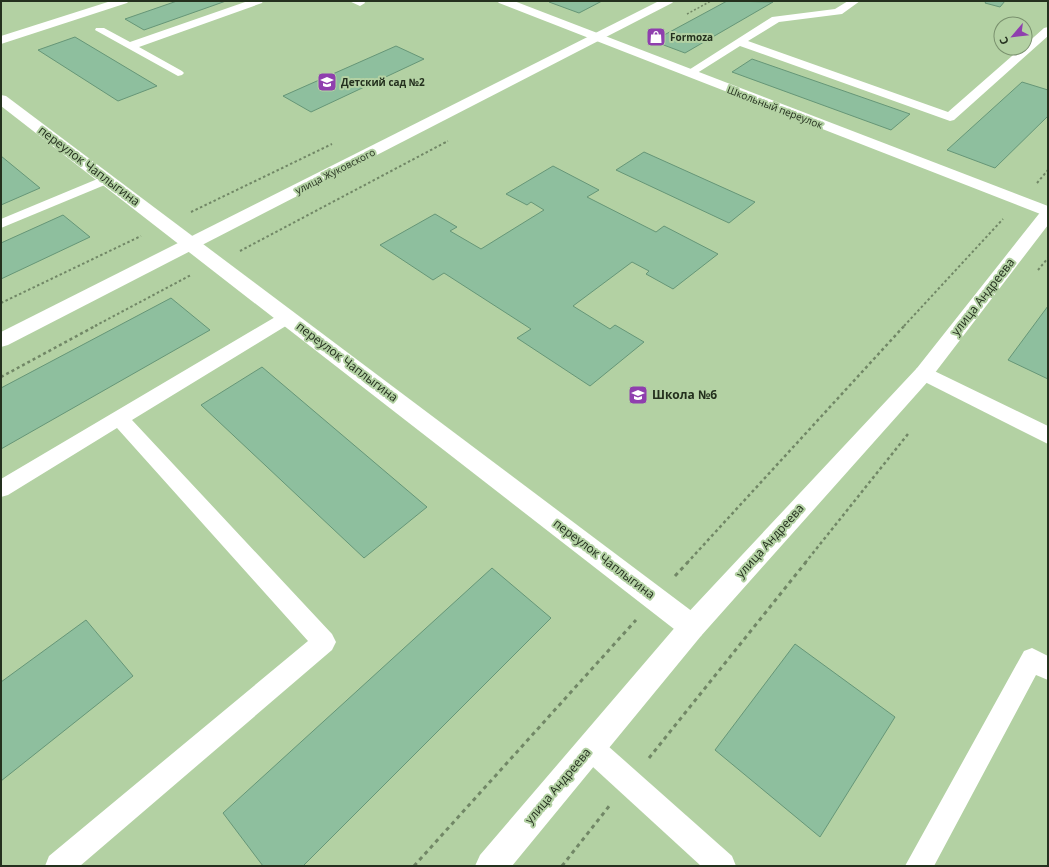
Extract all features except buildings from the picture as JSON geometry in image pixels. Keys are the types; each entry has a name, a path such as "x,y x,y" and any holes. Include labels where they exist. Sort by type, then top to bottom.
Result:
{"street":[{"path":"1,40 123,1"},
{"name":"улица Жуковского","path":"1,340 668,1"},
{"name":"Школьный переулок","path":"510,2 1048,213"},
{"name":"переулок Чаплыгина","path":"1,99 692,626"},
{"name":"улица Андреева","path":"491,866 692,626 924,373 1048,213"},
{"path":"924,373 1048,436"}],"lane":[{"path":"130,46 258,1"},
{"path":"690,73 776,19 838,12 855,1"},
{"path":"100,30 178,73"},
{"path":"739,42 950,117 1048,30"},
{"path":"1,224 107,179"},
{"path":"1,489 288,317"},
{"path":"59,866 324,642 119,418"},
{"path":"919,866 1032,659 1048,669"},
{"path":"590,747 722,866"}],"path":[{"path":"686,15 712,1"},
{"path":"1,377 215,262 239,252 450,139"},
{"path":"1,303 338,141"},
{"path":"414,866 655,598 1048,170"},
{"path":"1034,276 1048,258"},
{"path":"562,866 912,428"}],"place":[{"name":"Formoza","path":"656,37"},
{"name":"Детский сад №2","path":"327,82"},
{"name":"Школа №6","path":"638,395"}]}
